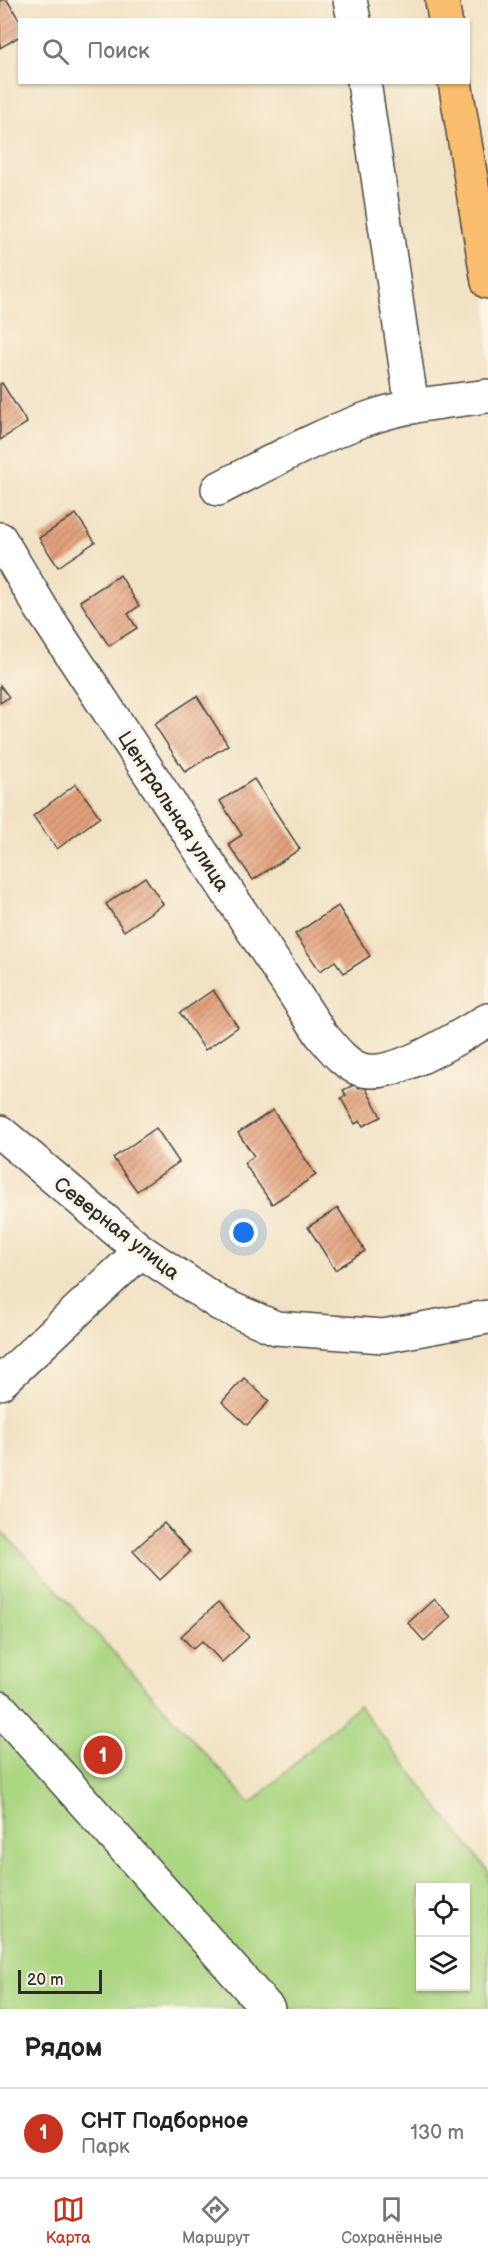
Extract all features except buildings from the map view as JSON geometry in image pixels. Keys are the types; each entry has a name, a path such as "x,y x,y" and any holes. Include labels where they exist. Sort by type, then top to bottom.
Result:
{"main road":[{"path":"442,0 445,18"},
{"path":"458,97 488,282"}],"street":[{"path":"350,0 354,18"},
{"path":"364,84 412,407"},
{"path":"218,489 336,431 376,416 412,407 488,396"},
{"name":"Центральная улица","path":"0,539 41,608 321,1034 340,1056 362,1070 388,1070 413,1062 488,1020"},
{"name":"Северная улица","path":"0,1132 141,1251 220,1304 276,1328 383,1336 488,1317"},
{"path":"0,1383 141,1251"},
{"path":"0,1708 268,2009"}],"green space":[{"path":"0,1530 251,1804 358,1705 488,1871 488,2009 0,2009"}],"place":[{"name":"СНТ Подборное","path":"103,1755"}]}
